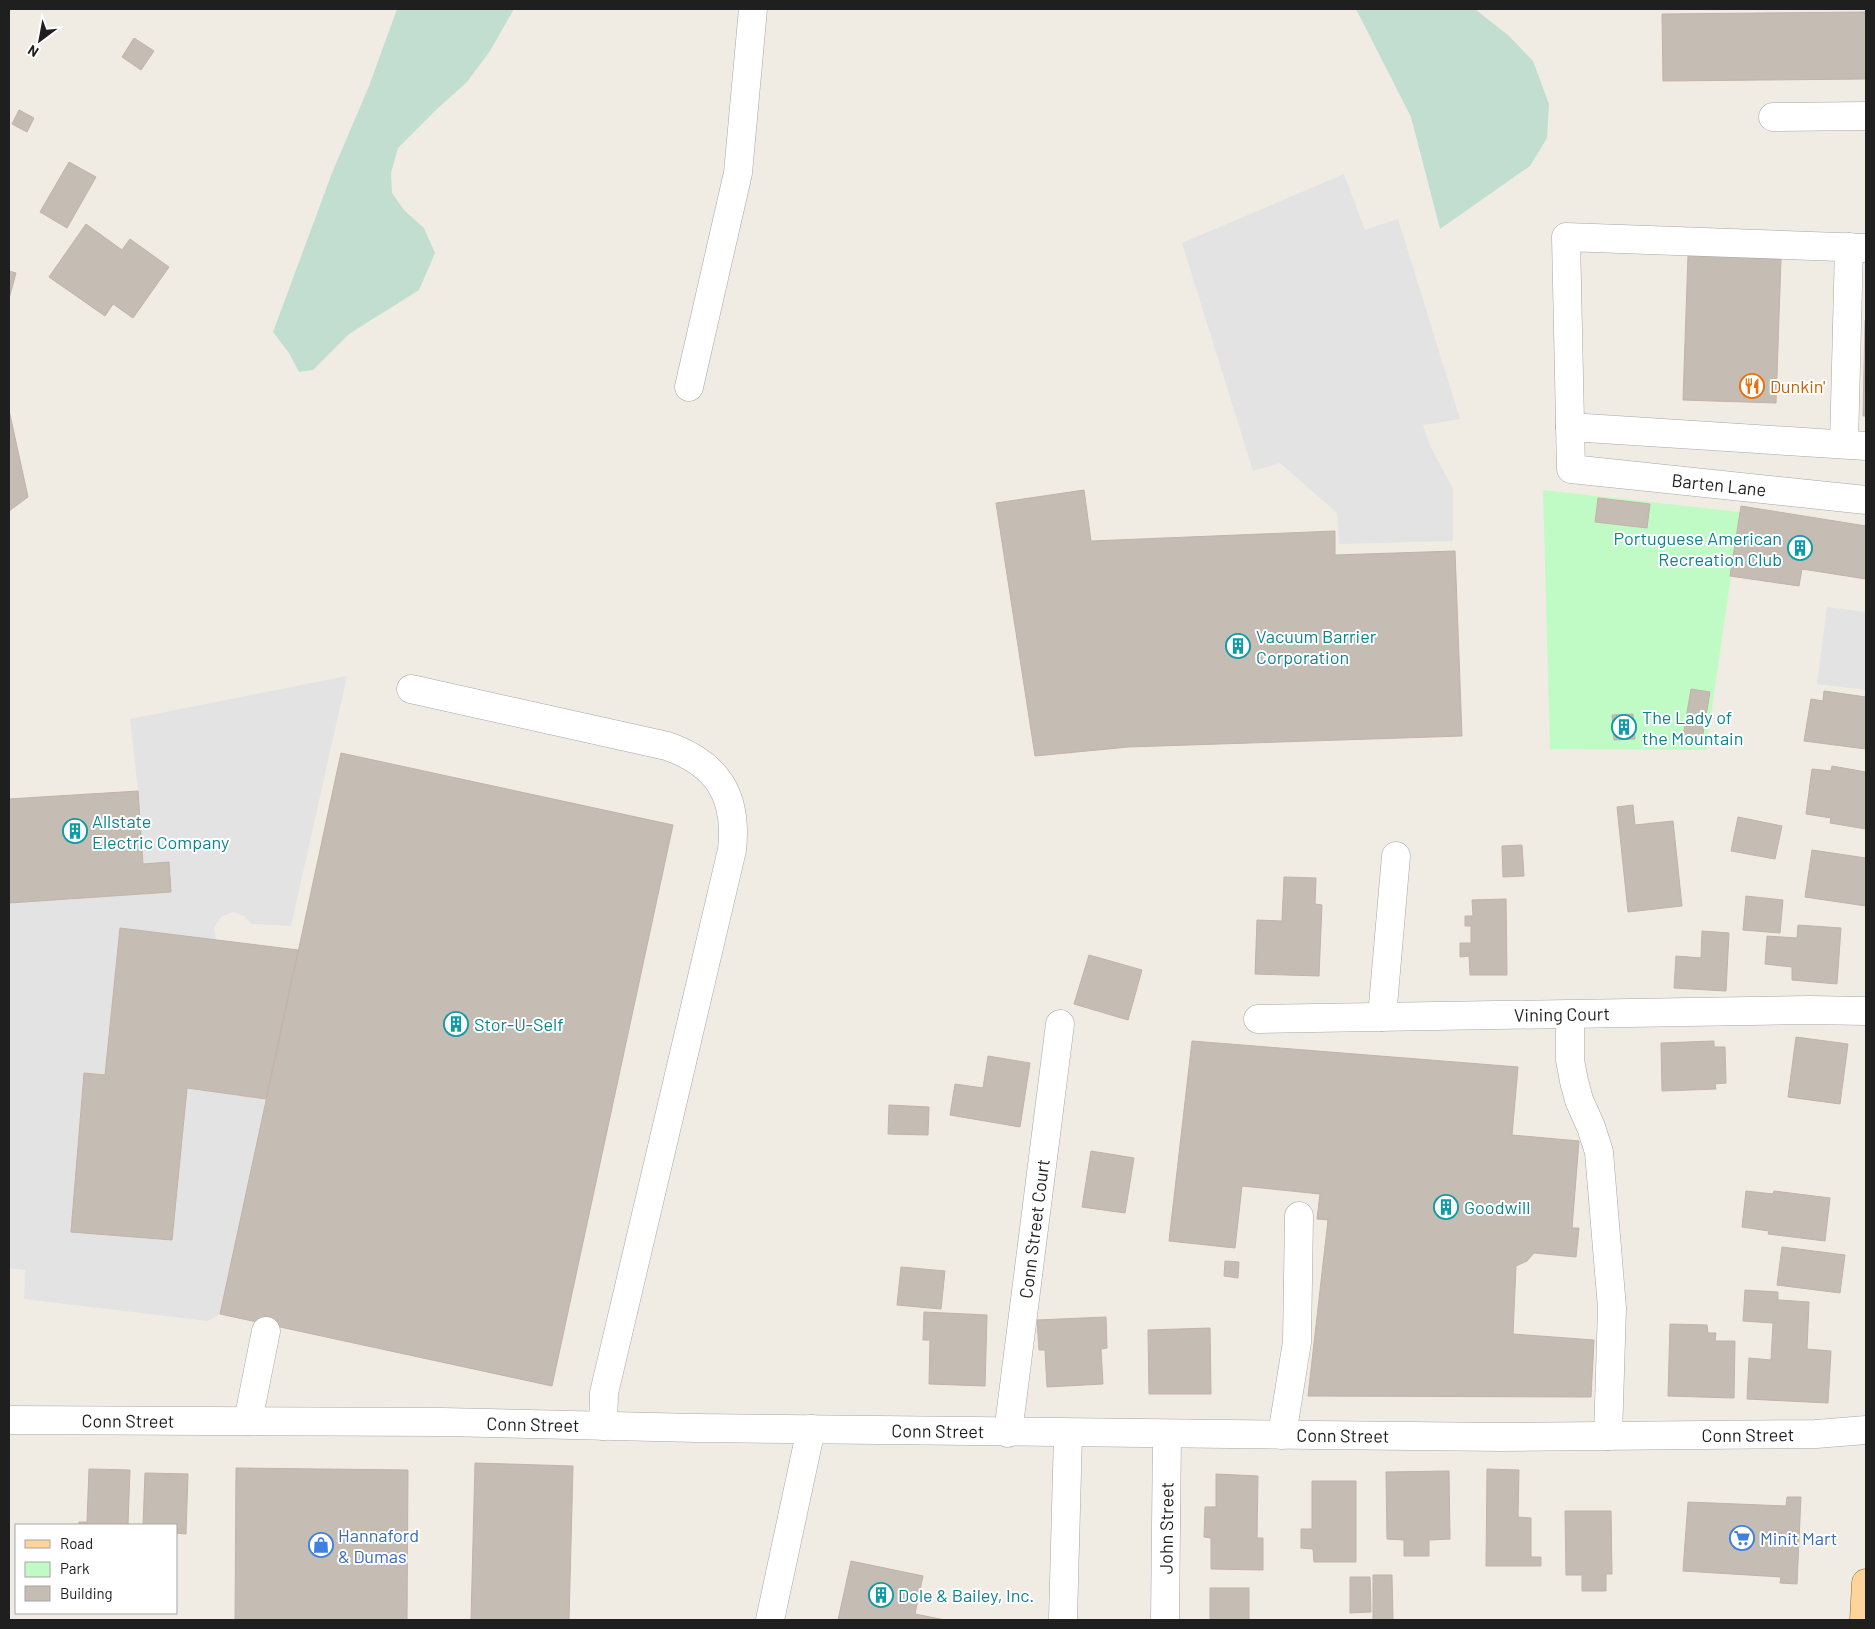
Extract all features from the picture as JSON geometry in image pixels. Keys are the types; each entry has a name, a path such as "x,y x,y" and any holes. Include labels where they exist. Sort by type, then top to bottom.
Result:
{"main road":[{"path":"1864,1620 1866,1583"}],"street":[{"path":"689,387 738,173 753,9"},
{"path":"1773,116 1866,116"},
{"path":"1566,237 1858,247 1855,445 1570,426 1566,237"},
{"name":"Barten Lane","path":"1570,426 1571,469 1866,500"},
{"path":"411,690 667,746 683,752 697,760 710,771 721,785 733,816 732,850 604,1393 603,1426"},
{"path":"1382,1017 1396,856"},
{"name":"Vining Court","path":"1258,1019 1809,1010 1866,1011"},
{"path":"1570,1015 1570,1060 1574,1080 1579,1100 1591,1127 1599,1152 1612,1308 1608,1436"},
{"name":"Conn Street Court","path":"1008,1433 1060,1024"},
{"path":"1282,1435 1297,1342 1299,1216"},
{"path":"248,1421 266,1331"},
{"name":"Conn Street","path":"9,1420 443,1422 1068,1434 1503,1438 1816,1434 1866,1430"},
{"path":"770,1620 811,1429"},
{"path":"1063,1620 1068,1434"},
{"name":"John Street","path":"1165,1620 1167,1434"}],"green space":[{"path":"397,9 514,9 490,51 467,82 398,148 391,173 392,193 404,210 424,228 435,253 419,290 349,334 313,370 299,372 289,353 273,332 332,173 369,86"},
{"path":"1356,9 1475,9 1509,36 1533,61 1549,104 1547,138 1530,166 1440,229 1411,117"},
{"path":"1543,490 1740,512 1706,750 1550,749"}],"shaded area":[{"path":"1344,174 1365,230 1398,219 1460,419 1423,425 1430,446 1453,489 1453,541 1339,544 1337,513 1280,463 1253,471 1182,243"},
{"path":"1827,607 1866,612 1866,690 1817,684"},
{"path":"347,676 291,926 252,924 244,916 233,912 221,917 214,928 216,940 120,928 105,1075 84,1073 71,1232 172,1240 187,1088 266,1099 220,1314 208,1321 24,1299 25,1270 9,1268 9,903 171,892 169,863 143,864 138,791 130,719"}],"building":[{"path":"1866,12 1866,79 1663,81 1662,14"},
{"path":"134,38 154,51 141,70 122,57"},
{"path":"19,110 34,118 27,132 12,124"},
{"path":"69,162 96,177 67,228 40,212"},
{"path":"86,224 122,250 130,239 169,267 133,318 113,304 105,316 49,277"},
{"path":"1688,255 1781,259 1776,403 1683,400"},
{"path":"9,271 16,273 9,299"},
{"path":"1865,320 1866,416 1863,416"},
{"path":"9,410 28,497 9,511"},
{"name":"Vacuum Barrier Corporation","path":"1084,490 1091,541 1335,531 1335,555 1455,551 1462,736 1128,747 1035,756 996,503"},
{"path":"1598,498 1650,504 1647,528 1595,522"},
{"name":"Portuguese American Recreation Club","path":"1741,506 1866,526 1866,579 1802,569 1799,586 1730,576"},
{"path":"1691,689 1710,692 1701,746 1682,742"},
{"path":"1824,691 1866,697 1866,749 1804,741 1811,699 1823,701"},
{"name":"The Lady of the Mountain","path":"1633,714 1635,739 1614,740 1612,715"},
{"name":"Stor-U-Self","path":"341,753 673,825 552,1386 220,1314"},
{"path":"1832,766 1866,772 1866,829 1830,823 1831,818 1806,814 1812,769 1831,771"},
{"name":"Allstate Electric Company","path":"138,791 143,864 169,862 171,892 9,903 9,799"},
{"path":"1633,805 1635,825 1673,821 1682,906 1628,912 1617,807"},
{"path":"1738,817 1782,826 1775,859 1731,851"},
{"path":"1522,845 1524,876 1503,877 1502,846"},
{"path":"1812,850 1866,858 1866,906 1805,897"},
{"path":"1284,877 1316,878 1315,904 1322,905 1319,976 1255,974 1257,920 1282,921"},
{"path":"1746,896 1783,900 1780,933 1743,930"},
{"path":"1506,899 1507,975 1470,975 1469,956 1460,957 1460,943 1471,943 1471,926 1465,926 1465,916 1473,916 1472,900"},
{"path":"1798,925 1841,928 1837,984 1792,980 1792,967 1765,964 1767,936 1797,938"},
{"path":"120,928 298,950 266,1099 187,1088 172,1240 71,1232 84,1073 105,1075"},
{"path":"1702,931 1729,933 1726,991 1674,988 1676,956 1701,958"},
{"path":"1089,955 1142,970 1128,1020 1074,1004"},
{"path":"1796,1037 1848,1044 1840,1104 1788,1097"},
{"name":"Goodwill","path":"1192,1041 1518,1067 1512,1135 1579,1141 1572,1228 1579,1228 1576,1257 1534,1253 1527,1261 1516,1266 1513,1334 1594,1340 1591,1397 1308,1396 1328,1220 1317,1219 1320,1194 1242,1186 1235,1248 1169,1241"},
{"path":"1714,1041 1714,1047 1725,1047 1726,1083 1715,1084 1716,1089 1662,1091 1661,1043"},
{"path":"988,1056 1030,1063 1020,1127 950,1115 955,1084 983,1088"},
{"path":"889,1105 929,1107 928,1135 888,1134"},
{"path":"1091,1151 1134,1158 1125,1213 1082,1207"},
{"path":"1746,1191 1773,1194 1774,1191 1830,1198 1825,1241 1768,1234 1769,1231 1742,1227"},
{"path":"1782,1247 1845,1255 1840,1293 1777,1285"},
{"path":"1225,1261 1239,1262 1238,1278 1224,1276"},
{"path":"901,1267 945,1271 941,1309 897,1305"},
{"path":"1745,1290 1778,1292 1778,1300 1809,1302 1807,1349 1831,1351 1828,1403 1747,1399 1749,1358 1771,1360 1773,1323 1743,1321"},
{"path":"924,1312 987,1315 985,1386 929,1384 930,1340 923,1340"},
{"path":"1106,1317 1107,1348 1101,1349 1103,1384 1047,1387 1045,1350 1039,1350 1037,1320"},
{"path":"1670,1324 1707,1325 1708,1333 1716,1333 1715,1341 1735,1341 1734,1398 1668,1396"},
{"path":"1210,1328 1211,1394 1149,1394 1148,1330"},
{"path":"475,1463 573,1466 569,1620 471,1620"},
{"name":"Hannaford & Dumas","path":"236,1468 408,1470 407,1620 235,1620"},
{"path":"89,1469 130,1470 128,1524 79,1524 79,1522 87,1522"},
{"path":"1487,1469 1519,1470 1518,1517 1531,1518 1531,1557 1541,1557 1541,1566 1486,1566"},
{"path":"1449,1471 1450,1539 1429,1540 1429,1556 1404,1556 1404,1540 1387,1539 1386,1472"},
{"path":"145,1473 188,1474 186,1534 178,1533 178,1524 143,1524"},
{"path":"1216,1474 1258,1476 1257,1538 1263,1538 1263,1570 1211,1569 1211,1538 1204,1537 1205,1507 1216,1507"},
{"path":"1312,1481 1356,1481 1356,1562 1314,1562 1313,1549 1301,1548 1301,1529 1312,1529"},
{"name":"Minit Mart","path":"1787,1497 1801,1497 1797,1584 1780,1583 1781,1577 1683,1571 1688,1502 1786,1506"},
{"path":"1565,1511 1611,1511 1612,1574 1606,1574 1606,1591 1582,1591 1582,1575 1566,1575"},
{"name":"Dole & Bailey, Inc.","path":"851,1561 923,1576 915,1614 945,1620 838,1620"},
{"path":"1373,1575 1392,1575 1393,1620 1373,1620"},
{"path":"1350,1577 1370,1577 1371,1612 1350,1613"},
{"path":"1210,1588 1249,1588 1249,1620 1210,1620"}],"place":[{"name":"Dunkin'","path":"1752,386"},
{"name":"Portuguese American Recreation Club","path":"1800,548"},
{"name":"Vacuum Barrier Corporation","path":"1238,646"},
{"name":"The Lady of the Mountain","path":"1624,727"},
{"name":"Allstate Electric Company","path":"75,831"},
{"name":"Stor-U-Self","path":"456,1024"},
{"name":"Goodwill","path":"1446,1207"},
{"name":"Minit Mart","path":"1742,1538"},
{"name":"Hannaford & Dumas","path":"321,1545"},
{"name":"Dole & Bailey, Inc.","path":"881,1595"}]}
